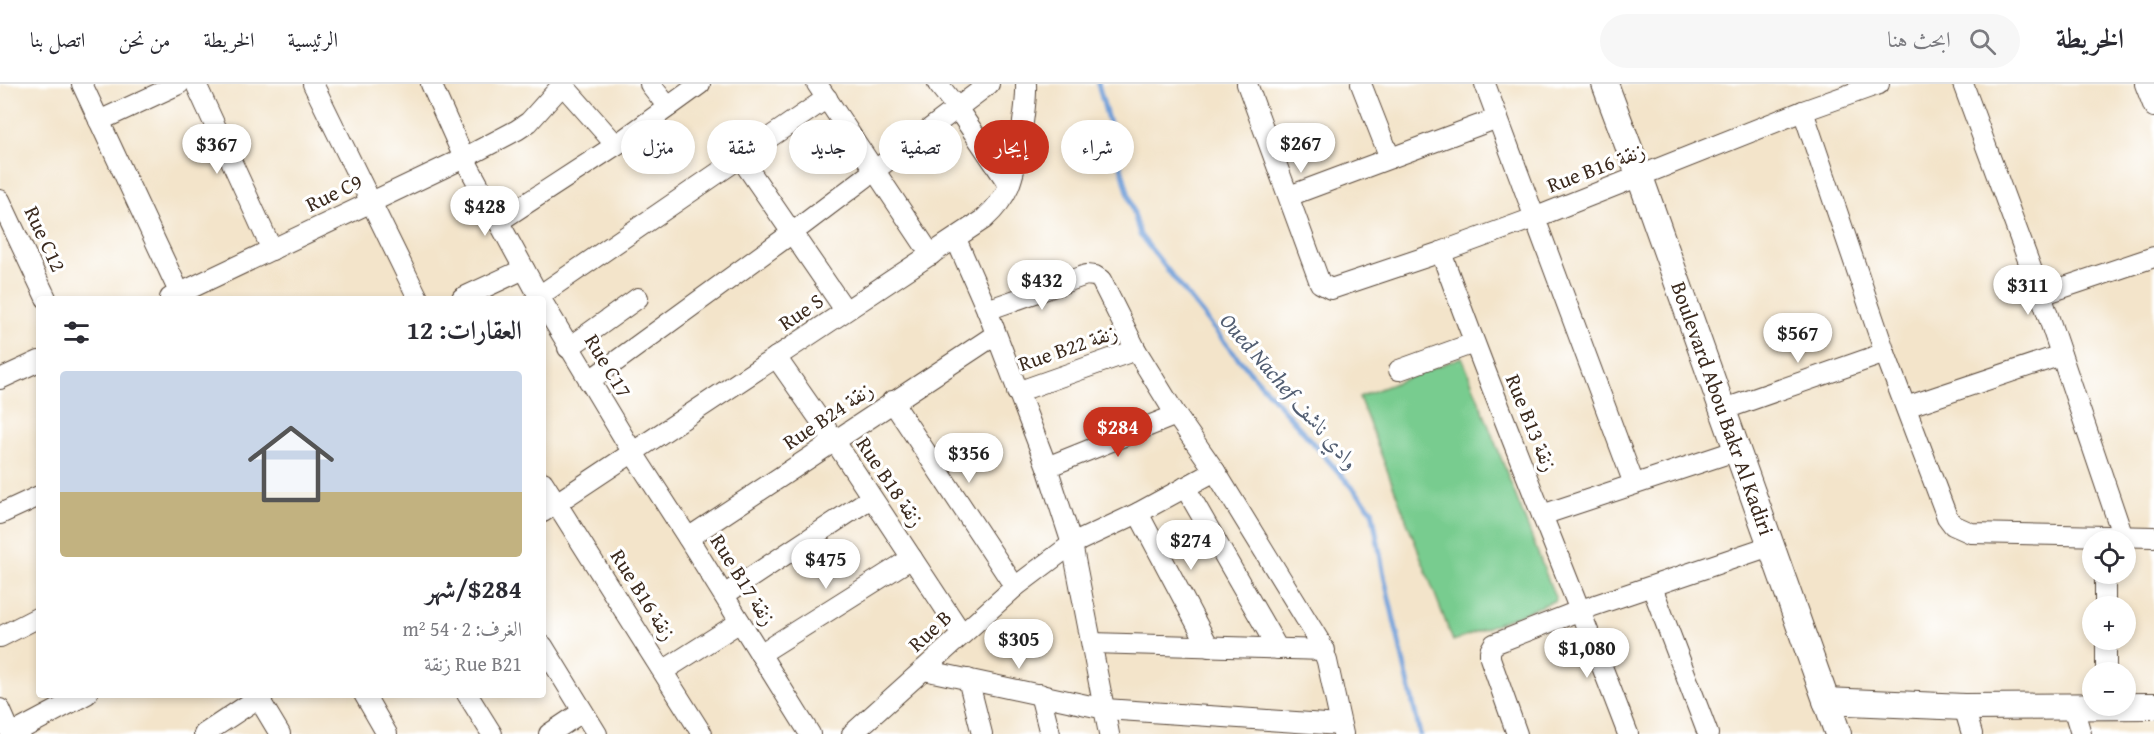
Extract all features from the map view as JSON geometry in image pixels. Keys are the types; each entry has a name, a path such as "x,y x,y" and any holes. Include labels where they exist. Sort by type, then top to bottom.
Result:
{"main road":[{"name":"Boulevard Abou Bakr Al Kadiri","path":"1605,84 1838,734"},
{"path":"1826,701 1964,707 2082,707"},
{"path":"2136,706 2154,706"}],"street":[{"path":"81,84 175,296"},
{"path":"99,121 179,84"},
{"path":"196,84 272,250"},
{"path":"313,84 417,296"},
{"name":"Rue C17","path":"431,84 464,158 539,296"},
{"path":"562,84 616,145"},
{"name":"Rue C9","path":"175,296 464,158 517,130 529,122 562,84"},
{"path":"650,84 668,107"},
{"path":"498,222 616,145 700,84"},
{"path":"938,84 1009,185"},
{"path":"589,381 792,233 989,84"},
{"path":"1009,185 1026,84"},
{"path":"1247,84 1289,196 1498,118"},
{"path":"1361,84 1390,158"},
{"path":"1485,84 1634,484"},
{"name":"Rue B16 زنقة","path":"1289,196 1320,283 1327,288 1334,289 1534,218 1803,111 1879,84"},
{"path":"1964,84 2061,355 2109,530"},
{"path":"2145,84 2154,107"},
{"path":"777,127 822,91 931,255"},
{"path":"1803,111 1885,353 1947,517 1953,525 1971,533 2082,537"},
{"path":"545,296 716,174"},
{"path":"752,174 845,310"},
{"name":"Rue S","path":"550,508 845,310 956,239 995,209 1009,185"},
{"name":"Rue C12","path":"0,200 45,296"},
{"path":"956,239 987,310 1047,467 1072,544 1109,734"},
{"name":"Rue B13 زنقة","path":"1441,252 1474,343 1628,734"},
{"path":"2041,295 2154,257"},
{"path":"466,296 524,268"},
{"path":"924,670 1105,709 1342,729 1325,651 1215,471 1176,415 1136,350 1101,280 1095,276 1086,275 987,310"},
{"path":"568,348 638,298"},
{"name":"Rue C17","path":"546,308 633,453"},
{"name":"Rue B24 زنقة","path":"688,538 995,335"},
{"path":"1399,370 1474,343"},
{"name":"Rue B22 زنقة","path":"1017,392 1136,350"},
{"path":"1722,410 1885,353"},
{"path":"1906,407 2061,355"},
{"name":"Rue B18 زنقة","path":"776,357 834,440 962,634"},
{"path":"0,379 36,362"},
{"path":"892,401 1015,587"},
{"path":"1047,467 1176,415"},
{"path":"1542,515 1738,450"},
{"name":"Rue B17 زنقة","path":"633,453 810,734"},
{"name":"Rue B","path":"861,731 962,634 1015,587 1072,544 1138,513 1215,471"},
{"path":"1185,487 1278,649"},
{"name":"Rue B16 زنقة","path":"546,493 550,508 663,671 702,734"},
{"path":"0,514 36,497"},
{"path":"724,595 871,498"},
{"path":"1138,513 1209,647"},
{"path":"2136,537 2154,537"},
{"path":"1518,734 1490,658 1490,651 1494,644 1581,610 1770,546"},
{"path":"760,654 912,558"},
{"path":"1652,587 1708,734"},
{"path":"0,637 36,619"},
{"path":"663,671 740,622"},
{"path":"1092,643 1325,651"},
{"path":"546,651 597,734"},
{"path":"968,679 982,734"},
{"path":"1040,694 1050,734"},
{"path":"0,709 12,734 80,698"},
{"path":"204,734 256,698"},
{"path":"260,698 280,734"},
{"path":"366,698 387,734"},
{"path":"470,698 492,734"},
{"path":"1964,707 1972,734"},
{"path":"2073,707 2080,734"},
{"path":"549,734 582,712"}],"green space":[{"path":"1462,357 1556,600 1453,641 1359,397"}],"waterway":[{"name":"Oued Nachef وادي ناشف","path":"1098,84 1140,235 1230,349 1372,510 1384,576 1420,734"}]}
